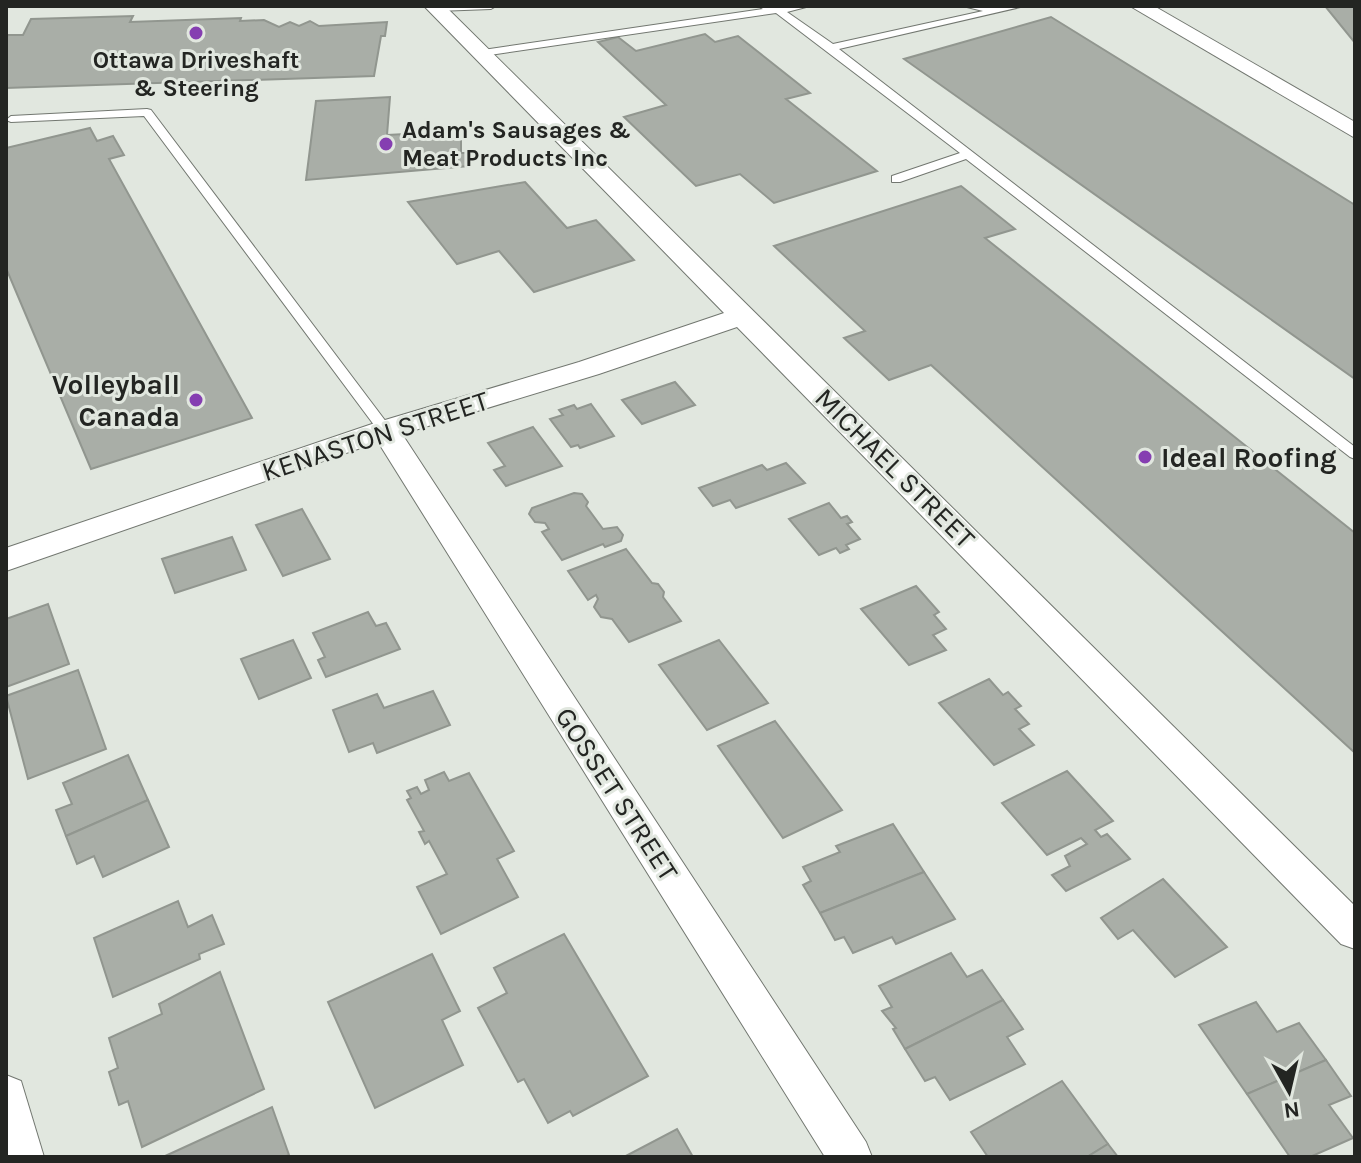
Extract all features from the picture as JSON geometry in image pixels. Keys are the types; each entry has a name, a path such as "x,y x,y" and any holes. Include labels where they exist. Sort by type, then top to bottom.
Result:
{"street":[{"path":"1140,6 1355,131"},
{"name":"MICHAEL STREET","path":"435,7 745,315 1355,932"},
{"name":"KENASTON STREET","path":"6,560 385,430 589,368 745,315"},
{"name":"GOSSET STREET","path":"385,430 850,1157"},
{"path":"6,1095 22,1157"}],"lane":[{"path":"435,7 491,6"},
{"path":"483,53 769,7 805,6"},
{"path":"968,6 1000,10"},
{"path":"831,48 1020,6"},
{"path":"769,7 831,48 1355,454"},
{"path":"11,119 147,112 385,430"},
{"path":"896,179 966,155"}],"building":[{"path":"1325,6 1355,6 1355,43"},
{"path":"133,16 130,22 241,18 240,21 264,20 279,27 290,22 299,26 310,21 319,26 387,22 385,36 381,36 374,76 6,88 6,38 8,35 23,35 31,19"},
{"path":"1051,17 1355,205 1355,379 904,59"},
{"path":"705,34 715,42 738,36 810,93 786,99 877,171 774,203 740,174 696,186 624,117 666,105 598,42 618,37 636,51"},
{"name":"Adam's Sausages & Meat Products Inc","path":"390,97 387,135 461,131 461,153 469,153 469,166 306,180 316,101"},
{"path":"90,128 97,141 113,136 124,155 109,159 252,418 91,469 6,268 6,148"},
{"path":"525,182 567,228 596,220 634,260 534,292 499,251 457,264 408,202"},
{"name":"Ideal Roofing","path":"961,186 1015,229 985,238 1355,533 1355,753 931,365 889,380 844,338 865,331 774,246"},
{"path":"675,382 695,405 642,424 622,400"},
{"path":"591,404 614,436 580,448 578,445 571,447 550,419 563,415 559,410"},
{"path":"533,427 562,466 506,486 494,470 505,466 488,443"},
{"path":"786,463 805,483 736,508 730,500 713,506 699,488 762,465 767,470"},
{"path":"574,493 582,494 588,502 586,506 603,529 617,527 623,535 621,541 605,547 603,544 562,560 542,532 549,529 545,523 535,522 529,514 532,508"},
{"path":"829,503 841,518 847,516 852,522 847,524 860,539 846,545 849,549 840,553 836,548 819,555 789,519"},
{"path":"302,509 330,559 283,576 256,525"},
{"path":"232,537 246,570 175,593 162,559"},
{"path":"626,549 652,583 658,584 664,592 663,597 681,621 629,642 612,619 601,617 594,607 598,599 596,595 588,600 568,571"},
{"path":"916,586 939,612 934,615 946,629 933,635 946,650 909,665 861,609"},
{"path":"48,604 69,664 6,687 6,619"},
{"path":"368,612 376,626 386,623 400,649 326,677 318,660 325,657 313,633"},
{"path":"293,640 311,678 259,699 241,659"},
{"path":"719,640 768,703 707,730 659,665"},
{"path":"78,670 106,749 28,779 6,696"},
{"path":"989,679 1003,695 1008,692 1021,706 1015,709 1029,724 1019,729 1034,745 994,765 939,703"},
{"path":"433,691 450,725 377,753 373,743 349,752 333,710 377,694 384,708"},
{"path":"775,721 842,810 783,838 718,746"},
{"path":"128,755 148,800 66,836 56,810 72,804 63,783"},
{"path":"1067,771 1113,821 1095,830 1101,837 1107,834 1130,859 1066,891 1052,875 1070,866 1065,856 1087,844 1081,838 1047,855 1002,803"},
{"path":"444,772 449,781 469,773 514,851 497,859 518,897 441,934 417,887 447,874 429,841 425,844 419,832 424,831 407,800 411,798 407,791 417,787 421,794 429,790 425,780"},
{"path":"148,800 169,847 103,877 94,856 77,864 66,836"},
{"path":"893,824 924,872 820,913 803,885 811,881 803,867 840,852 836,846"},
{"path":"924,872 955,919 896,944 892,937 853,953 844,937 835,940 820,913"},
{"path":"1163,879 1227,947 1175,977 1133,930 1118,939 1101,918"},
{"path":"178,901 188,927 212,915 224,944 199,954 200,959 113,997 94,938"},
{"path":"564,934 648,1076 573,1116 570,1111 548,1123 524,1079 518,1082 478,1008 507,993 494,968"},
{"path":"951,953 967,977 982,970 1003,1000 905,1049 893,1029 896,1028 882,1011 892,1007 879,986"},
{"path":"432,954 460,1011 442,1020 463,1065 375,1108 328,1002"},
{"path":"220,972 264,1089 142,1147 128,1101 119,1105 109,1072 118,1068 109,1038 162,1014 159,1004"},
{"path":"1003,1000 1023,1029 1007,1037 1025,1064 950,1100 935,1077 925,1081 905,1049"},
{"path":"1256,1002 1277,1032 1299,1023 1326,1060 1247,1094 1199,1025"},
{"path":"1326,1060 1351,1096 1329,1105 1353,1138 1310,1157 1290,1157 1247,1094"},
{"path":"1062,1081 1108,1144 1087,1157 988,1157 971,1132"},
{"path":"272,1107 289,1155 163,1157"},
{"path":"677,1129 693,1157 624,1157"},
{"path":"1108,1144 1118,1157 1087,1157"}],"place":[{"name":"Ottawa Driveshaft & Steering","path":"196,33"},
{"name":"Adam's Sausages & Meat Products Inc","path":"386,144"},
{"name":"Volleyball Canada","path":"196,400"},
{"name":"Ideal Roofing","path":"1145,457"}]}
